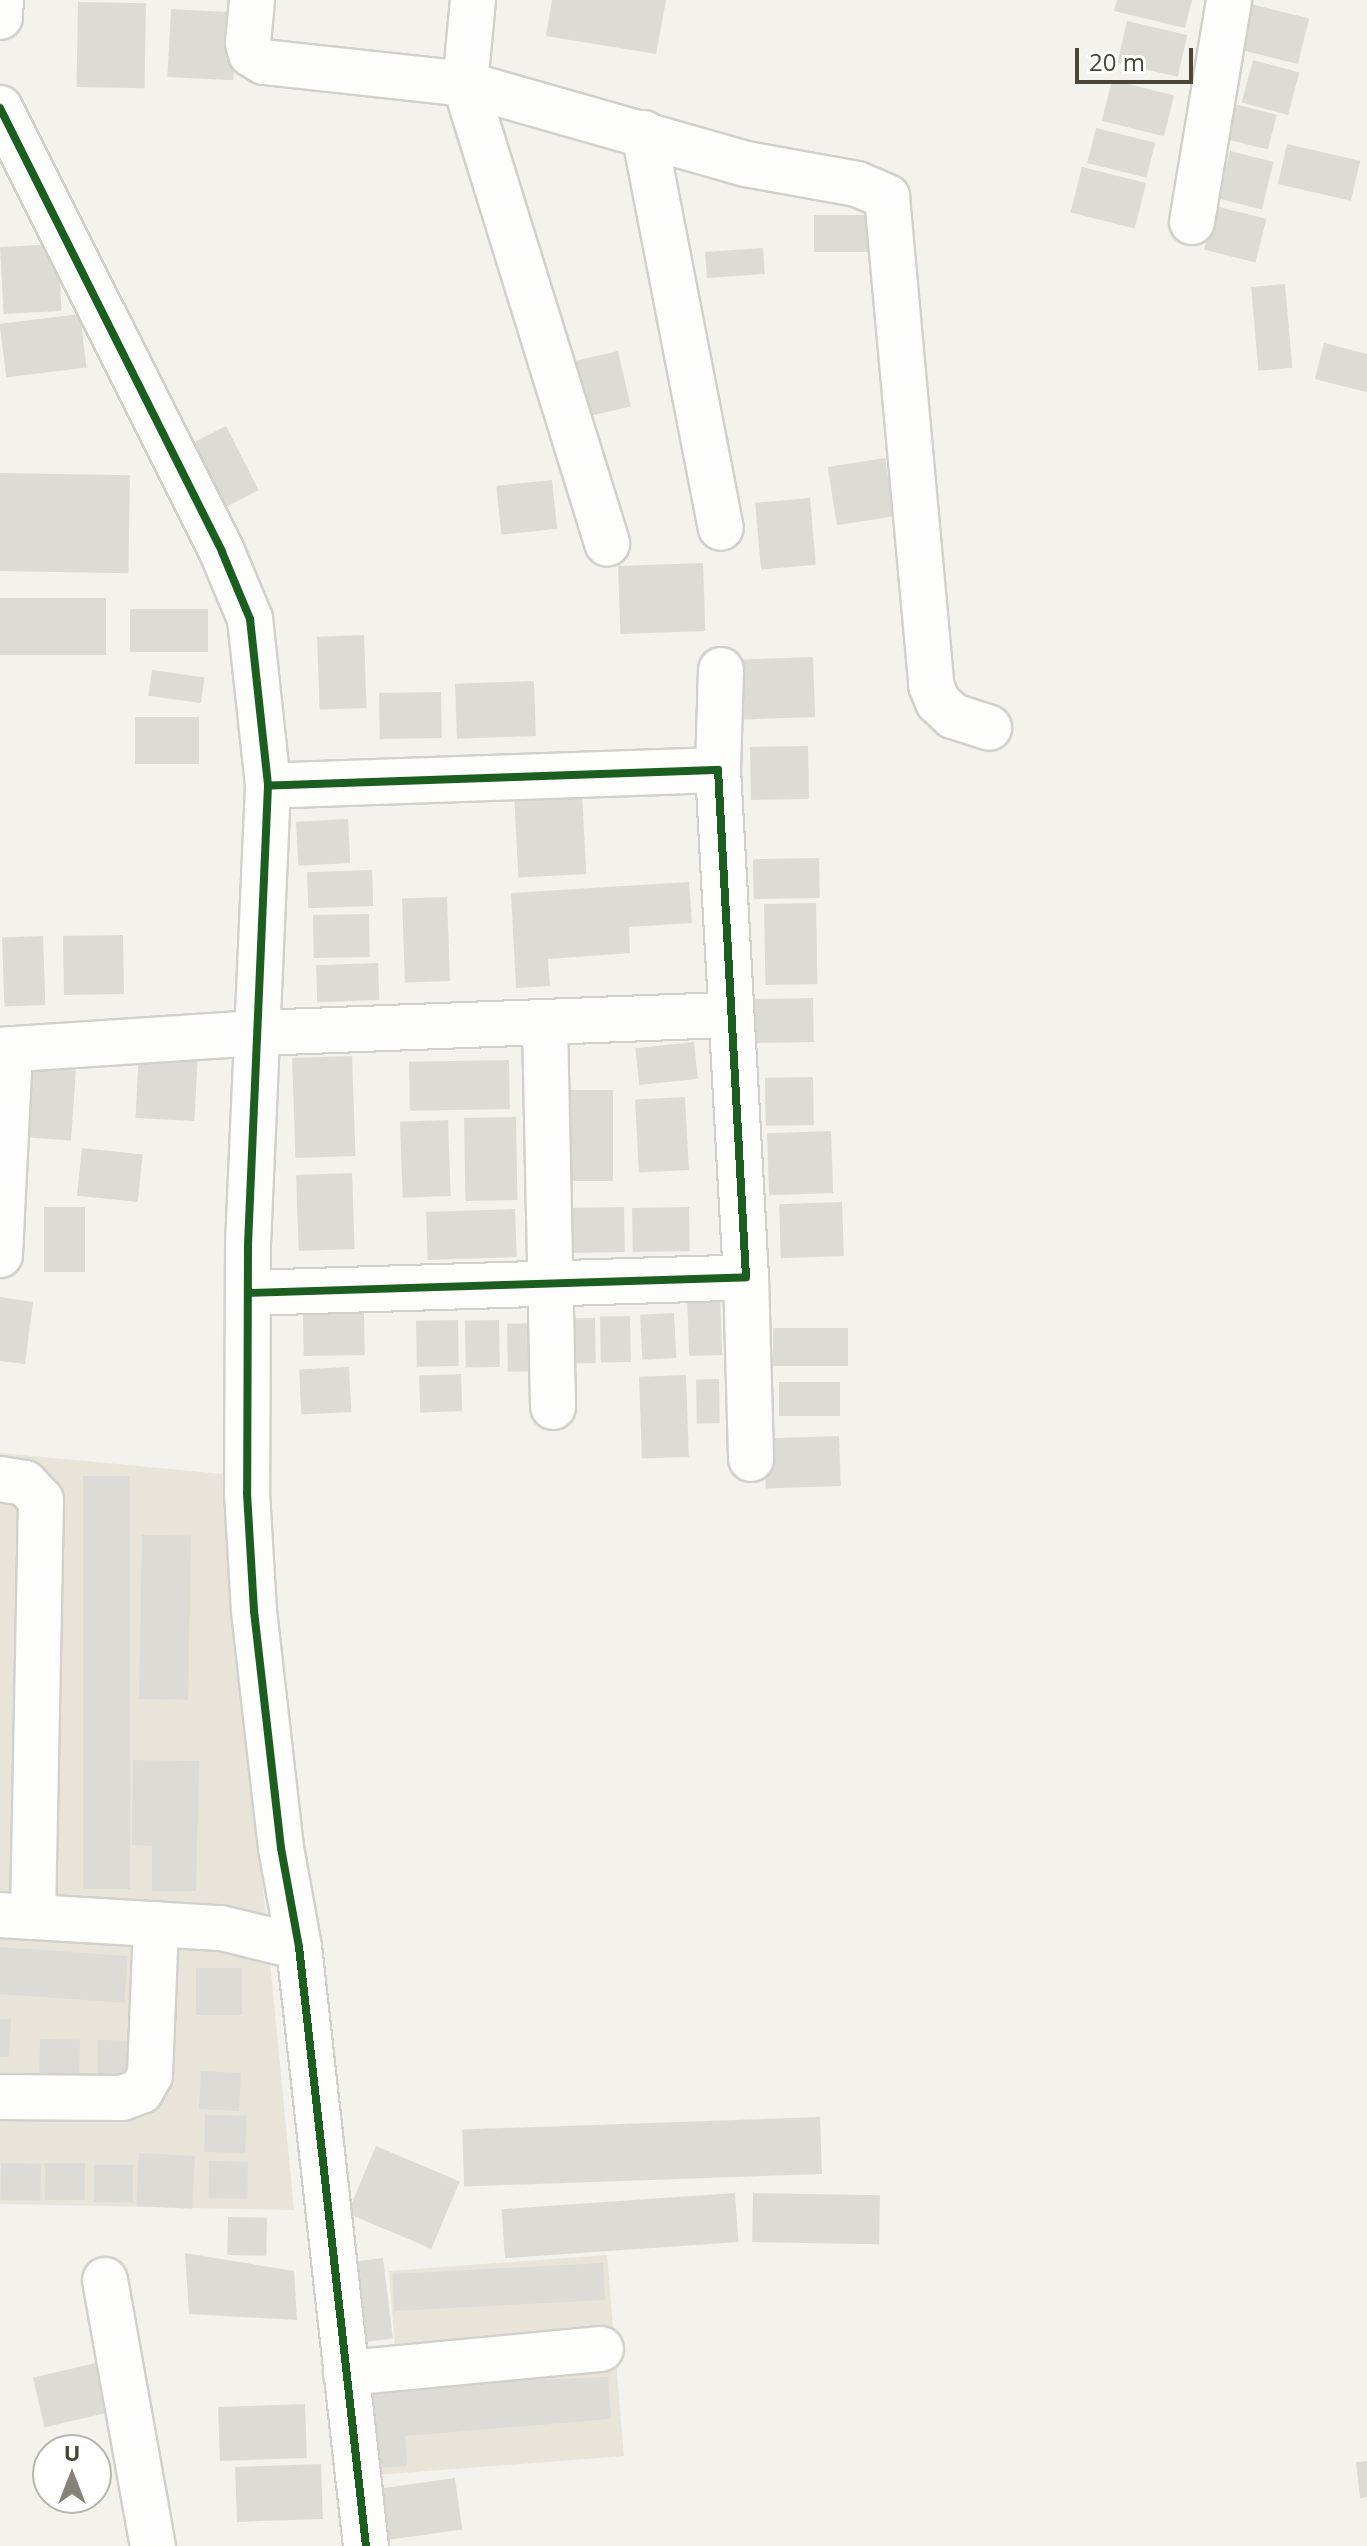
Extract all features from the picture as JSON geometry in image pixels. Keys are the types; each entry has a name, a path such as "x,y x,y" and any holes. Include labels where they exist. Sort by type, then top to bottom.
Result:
{"street":[{"path":"0,17 1,0"},
{"path":"252,0 248,43 251,54 264,62 465,84 746,164 857,184 887,197 931,685 938,702 953,716 989,728"},
{"path":"473,0 465,84 607,544"},
{"path":"1192,222 1229,0"},
{"path":"0,108 240,591 259,685 268,786 248,1293 247,1493 254,1611 279,1833 299,1947 366,2546"},
{"path":"644,133 721,528"},
{"path":"721,670 718,770 746,1277 751,1459"},
{"path":"268,786 718,770"},
{"path":"0,1255 5,1050 257,1033 730,1015"},
{"path":"545,1023 548,1285 553,1407"},
{"path":"248,1293 548,1285 708,1274 746,1277"},
{"path":"0,1479 25,1483 41,1500 17,1916 221,1928 299,1947"},
{"path":"0,2097 122,2098 141,2091 150,2075 156,1924"},
{"path":"105,2280 153,2546"},
{"path":"346,2373 601,2349"}],"shaded area":[{"path":"0,1453 223,1474 294,2210 0,2204"},
{"path":"607,2255 624,2456 363,2476 395,2348 389,2271"}],"building":[{"path":"552,0 666,0 656,54 546,36"},
{"path":"1117,0 1192,0 1185,28 1114,11"},
{"path":"78,2 146,3 145,88 77,87"},
{"path":"1251,4 1309,19 1298,64 1240,50"},
{"path":"171,9 237,12 233,80 167,77"},
{"path":"1127,21 1187,35 1178,77 1117,63"},
{"path":"1253,60 1299,72 1288,115 1242,103"},
{"path":"1112,80 1174,95 1164,136 1102,121"},
{"path":"1234,104 1277,115 1268,150 1225,139"},
{"path":"1096,128 1155,143 1146,178 1087,163"},
{"path":"1287,144 1360,161 1351,201 1278,184"},
{"path":"1230,151 1274,162 1262,209 1218,199"},
{"path":"1082,167 1146,183 1135,229 1071,213"},
{"path":"1215,206 1266,219 1256,262 1204,250"},
{"path":"814,215 874,215 874,252 814,252"},
{"path":"58,244 62,311 4,314 0,247"},
{"path":"763,248 765,274 707,278 705,252"},
{"path":"1285,284 1292,368 1258,371 1251,287"},
{"path":"80,314 87,368 6,377 0,324"},
{"path":"1324,343 1367,354 1367,392 1315,379"},
{"path":"618,351 631,407 582,418 569,362"},
{"path":"226,426 259,490 217,511 184,447"},
{"path":"885,458 894,516 837,525 828,467"},
{"path":"0,473 130,475 128,573 0,571"},
{"path":"552,480 557,529 501,535 496,486"},
{"path":"810,498 816,565 761,570 755,503"},
{"path":"703,563 705,631 620,634 618,566"},
{"path":"0,598 106,598 106,655 0,655"},
{"path":"130,609 208,609 208,652 130,652"},
{"path":"364,635 367,708 320,710 317,637"},
{"path":"813,657 815,717 738,720 736,660"},
{"path":"152,670 204,677 201,703 148,696"},
{"path":"534,681 536,736 457,739 455,684"},
{"path":"441,692 442,738 380,739 379,693"},
{"path":"135,717 199,717 199,764 135,764"},
{"path":"808,746 809,799 751,800 750,747"},
{"path":"582,792 586,874 518,877 514,796"},
{"path":"348,819 350,863 298,866 296,822"},
{"path":"819,858 820,898 754,899 753,859"},
{"path":"372,870 373,906 308,908 307,872"},
{"path":"689,882 692,923 629,927 630,953 548,959 550,986 516,988 511,893"},
{"path":"447,897 450,981 405,983 402,899"},
{"path":"816,903 817,984 765,985 764,904"},
{"path":"369,914 370,957 314,958 313,915"},
{"path":"123,935 124,994 64,995 63,936"},
{"path":"43,936 45,1005 4,1006 2,937"},
{"path":"378,963 379,1000 317,1002 316,965"},
{"path":"813,998 814,1042 745,1043 744,999"},
{"path":"694,1042 698,1079 639,1085 635,1048"},
{"path":"139,1051 198,1054 194,1121 135,1118"},
{"path":"352,1056 355,1156 296,1158 292,1058"},
{"path":"509,1060 510,1109 410,1111 409,1062"},
{"path":"22,1067 76,1071 71,1141 17,1137"},
{"path":"813,1077 814,1125 766,1126 765,1078"},
{"path":"570,1090 613,1090 613,1181 570,1181"},
{"path":"685,1097 689,1170 639,1173 635,1100"},
{"path":"516,1117 517,1200 465,1201 464,1118"},
{"path":"448,1120 451,1196 403,1198 400,1122"},
{"path":"831,1131 833,1193 769,1195 767,1133"},
{"path":"82,1148 143,1154 138,1202 77,1196"},
{"path":"352,1173 355,1249 299,1251 296,1175"},
{"path":"842,1202 844,1256 781,1258 779,1204"},
{"path":"44,1207 85,1207 85,1272 44,1272"},
{"path":"624,1207 625,1252 569,1253 568,1208"},
{"path":"689,1207 690,1251 633,1252 632,1208"},
{"path":"515,1209 517,1257 428,1260 426,1212"},
{"path":"720,1292 722,1355 689,1356 687,1293"},
{"path":"0,1297 33,1302 25,1364 0,1361"},
{"path":"364,1313 365,1355 304,1356 303,1314"},
{"path":"674,1313 676,1358 642,1360 640,1315"},
{"path":"630,1316 631,1362 601,1363 600,1317"},
{"path":"595,1318 596,1363 567,1363 566,1319"},
{"path":"458,1320 459,1366 417,1367 416,1321"},
{"path":"499,1320 500,1367 466,1368 465,1321"},
{"path":"544,1323 545,1371 508,1372 507,1324"},
{"path":"773,1328 848,1328 848,1366 773,1366"},
{"path":"349,1367 351,1412 301,1415 299,1370"},
{"path":"461,1374 462,1411 420,1412 419,1375"},
{"path":"686,1375 689,1457 642,1459 639,1377"},
{"path":"696,1379 719,1379 720,1423 697,1423"},
{"path":"779,1382 840,1382 840,1416 779,1416"},
{"path":"839,1436 841,1486 766,1489 764,1439"},
{"path":"83,1476 130,1476 130,1889 83,1889"},
{"path":"142,1535 191,1536 188,1700 139,1699"},
{"path":"133,1760 199,1761 196,1891 152,1891 152,1846 132,1845"},
{"path":"0,1947 128,1956 124,2003 0,1994"},
{"path":"196,1968 242,1968 242,2015 196,2015"},
{"path":"0,2019 11,2019 9,2057 0,2057"},
{"path":"40,2039 80,2040 79,2077 39,2076"},
{"path":"98,2040 138,2041 137,2079 97,2078"},
{"path":"201,2071 241,2073 239,2111 199,2109"},
{"path":"205,2115 246,2116 245,2153 204,2152"},
{"path":"820,2117 822,2174 464,2186 462,2129"},
{"path":"376,2146 460,2182 431,2249 347,2213"},
{"path":"139,2153 195,2156 192,2209 136,2206"},
{"path":"209,2161 248,2162 247,2199 208,2198"},
{"path":"1,2163 41,2164 40,2201 0,2200"},
{"path":"45,2163 85,2163 85,2200 45,2200"},
{"path":"94,2165 133,2165 133,2202 94,2202"},
{"path":"735,2193 738,2242 505,2258 502,2209"},
{"path":"753,2193 880,2195 879,2244 752,2242"},
{"path":"228,2217 267,2218 266,2256 227,2255"},
{"path":"185,2253 294,2271 297,2320 189,2314"},
{"path":"383,2258 393,2338 348,2344 338,2263"},
{"path":"603,2263 605,2300 394,2311 392,2274"},
{"path":"109,2360 120,2410 44,2427 33,2378"},
{"path":"608,2377 611,2419 405,2436 407,2466 361,2469 355,2387"},
{"path":"305,2404 307,2458 220,2461 218,2407"},
{"path":"1367,2461 1367,2497 1360,2498 1356,2462"},
{"path":"321,2464 323,2519 237,2522 235,2467"},
{"path":"455,2478 462,2529 382,2541 375,2489"}],"cycle path":[{"path":"0,108 222,552 250,619 268,786 248,1246 247,1493 254,1611 281,1848 299,1947 366,2546"},
{"path":"248,1293 746,1277 718,770 268,786"}]}
